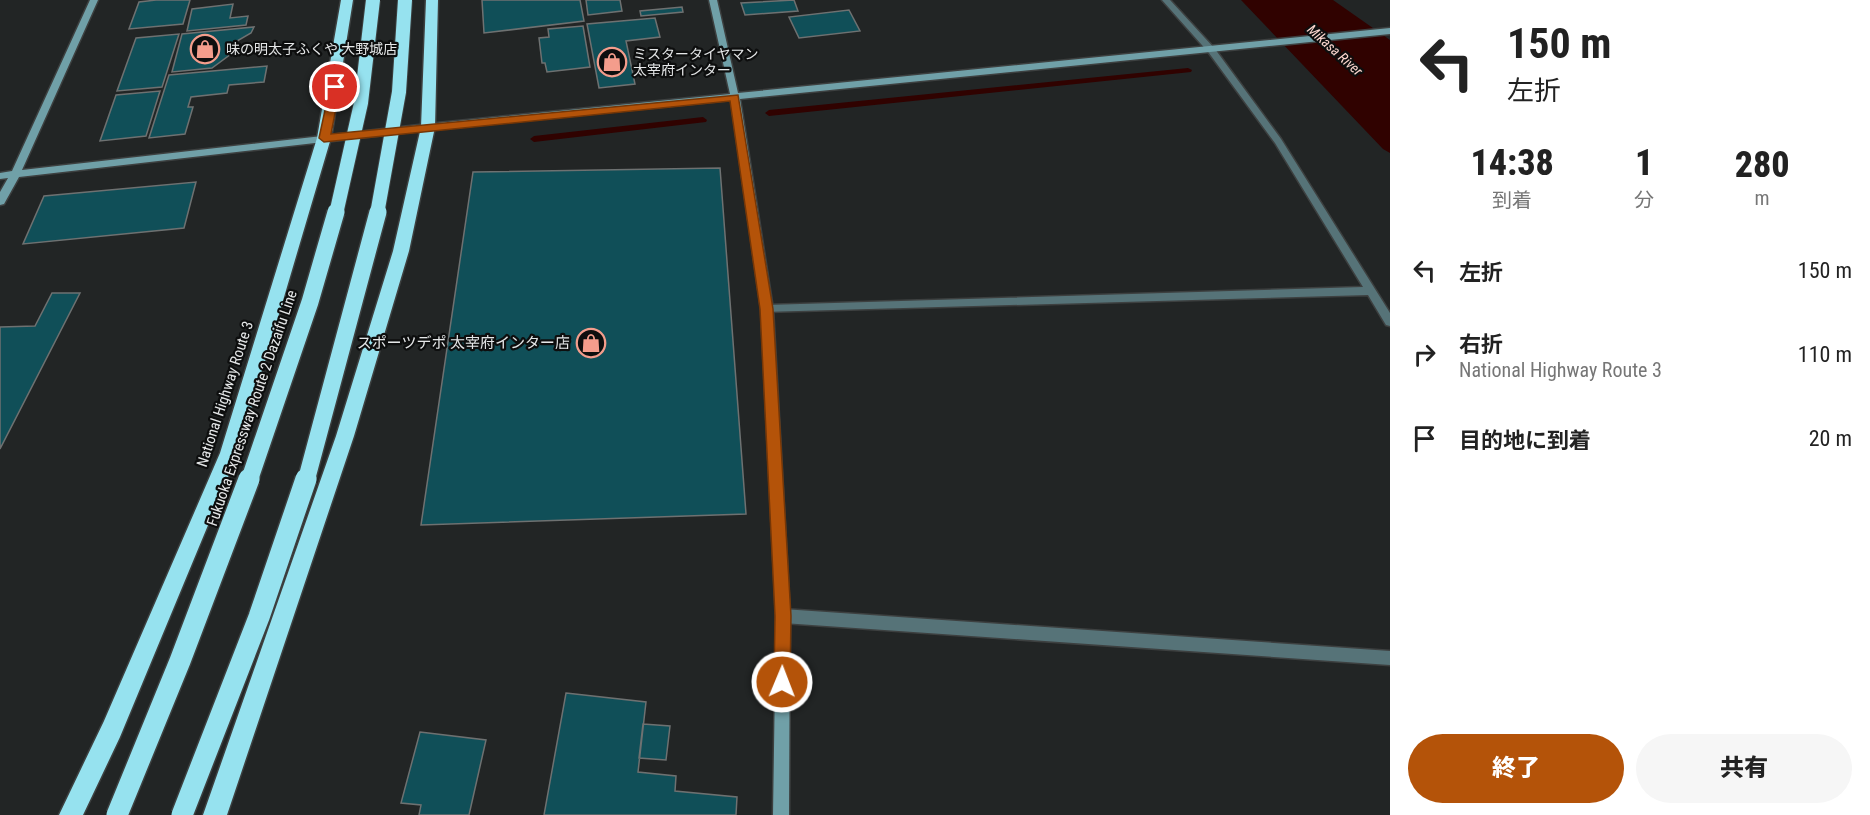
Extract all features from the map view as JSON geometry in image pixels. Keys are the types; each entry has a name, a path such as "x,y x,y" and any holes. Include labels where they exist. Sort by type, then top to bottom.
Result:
{"highway":[{"name":"National Highway Route 3","path":"71,815 112,729 229,453 324,138 347,0"},
{"name":"Fukuoka Expressway Route 2 Dazaifu Line","path":"117,815 170,690 244,496 306,316 348,171 370,49 373,0"},
{"path":"182,815 228,698 301,495 351,317 389,168 404,38 405,0"},
{"path":"215,815 345,436 401,251 428,127 432,0"}],"street":[{"path":"0,201 15,175 94,0"},
{"path":"713,0 735,98 767,309 783,616 781,815"},
{"path":"1166,0 1212,51 1278,141 1390,322"},
{"path":"0,176 428,127 1212,51 1390,31"},
{"path":"767,309 1371,291"},
{"path":"783,616 1390,658"}],"water":[{"name":"Mikasa River","path":"1241,0 1333,0 1390,40 1390,153 1383,149"}],"building":[{"path":"190,0 183,24 129,29 139,2"},
{"path":"482,0 580,0 584,21 484,33"},
{"path":"586,0 620,0 622,11 588,15"},
{"path":"794,0 798,11 745,15 741,3"},
{"path":"233,4 230,18 248,16 246,25 187,31 192,9"},
{"path":"682,7 683,12 641,16 640,11"},
{"path":"849,10 860,31 799,38 789,17"},
{"name":"ミスタータイヤマン 太宰府インター","path":"655,18 660,37 626,41 635,84 599,88 587,24"},
{"path":"583,26 590,67 547,72 545,63 542,63 539,38 549,37 548,29"},
{"name":"味の明太子ふくや 大野城店","path":"254,27 251,33 237,41 231,54 212,68 172,72 182,34"},
{"path":"179,34 162,87 117,91 136,38"},
{"path":"267,66 264,82 229,85 227,93 191,97 188,107 193,107 185,134 149,138 169,75"},
{"path":"160,91 146,136 100,141 116,95"},
{"name":"スポーツデポ 太宰府インター店","path":"720,168 746,514 421,525 473,172"},
{"path":"196,182 184,228 23,244 44,196"},
{"path":"52,293 80,293 0,449 0,327 35,326"},
{"path":"566,693 646,702 638,772 676,776 675,791 737,797 736,815 544,815"},
{"path":"643,724 670,726 666,760 639,758"},
{"path":"420,732 486,740 469,815 419,815 421,805 401,803"}],"waterway":[{"path":"769,113 1188,70"},
{"path":"534,139 703,120"}],"place":[{"name":"味の明太子ふくや 大野城店","path":"205,49"},
{"name":"ミスタータイヤマン 太宰府インター","path":"612,62"},
{"name":"スポーツデポ 太宰府インター店","path":"591,343"}],"route":[{"path":"335,87 324,138 735,98 767,309 783,616 782,682"}]}
